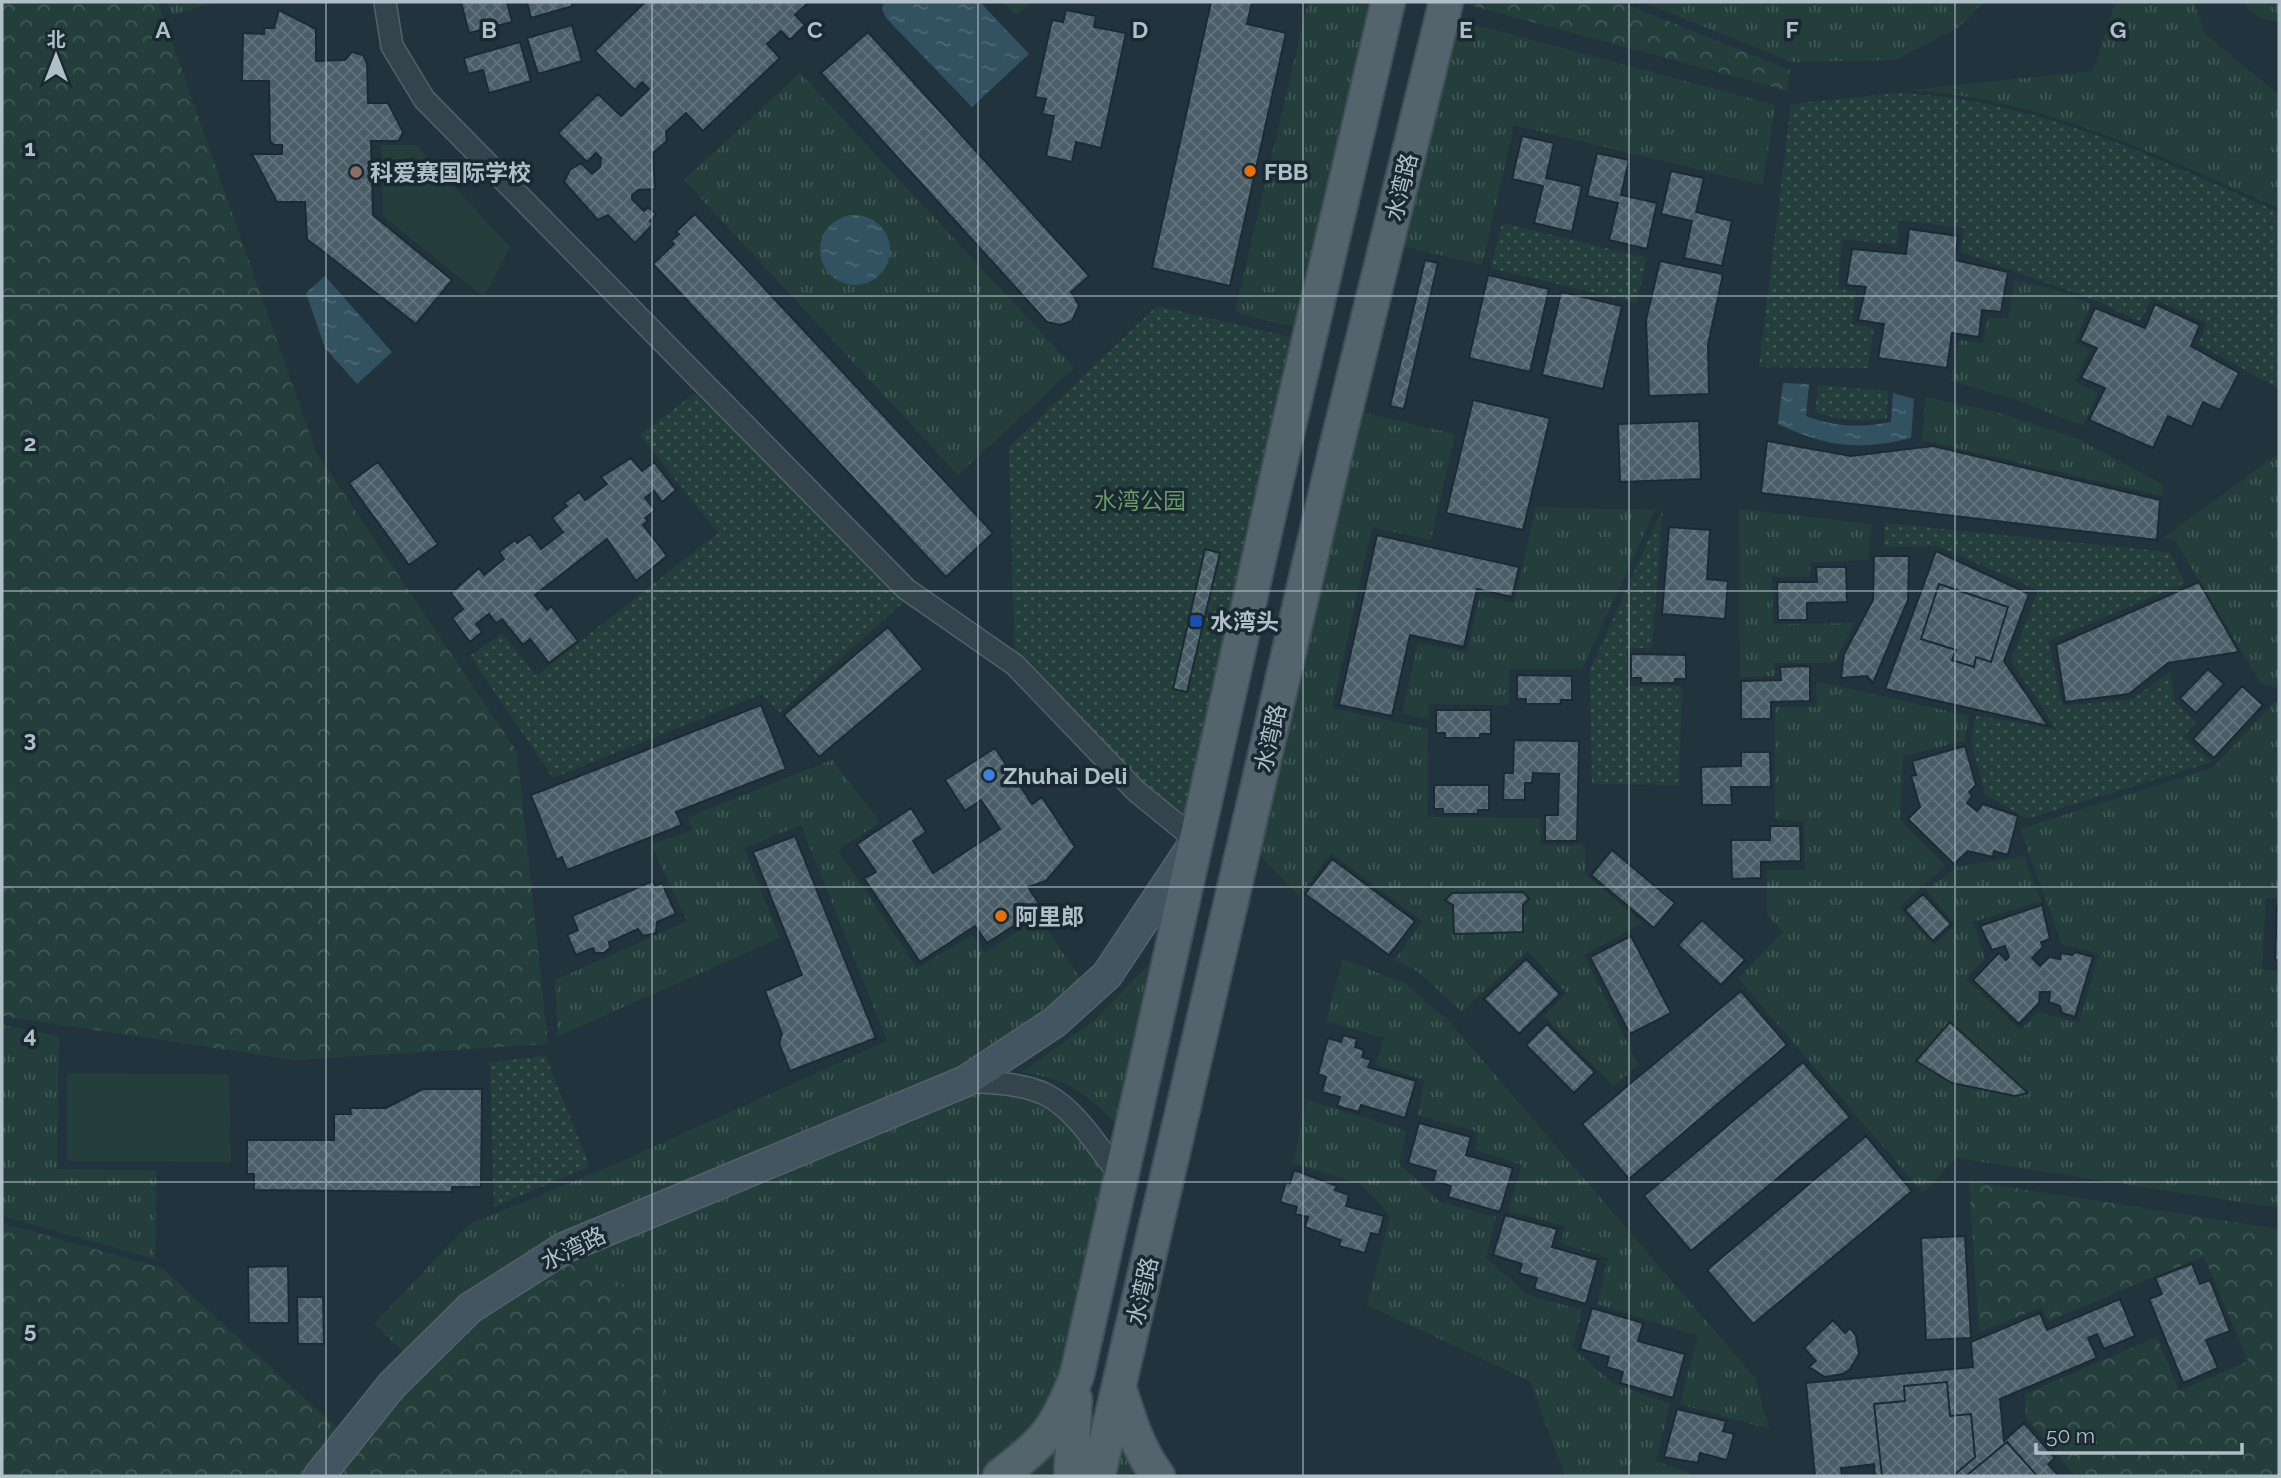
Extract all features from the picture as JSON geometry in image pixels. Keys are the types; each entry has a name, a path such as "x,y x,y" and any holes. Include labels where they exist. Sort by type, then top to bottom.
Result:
{"main road":[{"name":"水湾路","path":"1000,1476 1047,1438 1063,1411 1077,1375 1284,442 1388,2"},
{"name":"水湾路","path":"1098,1476 1335,453 1446,2"},
{"path":"1071,1476 1069,1461 1077,1375"},
{"path":"1119,1387 1141,1450 1158,1476"}],"street":[{"path":"385,2 392,46 424,100 906,589 1015,665 1136,791 1196,841"},
{"name":"水湾路","path":"319,1476 392,1385 470,1307 564,1248 966,1081 1055,1022 1107,975 1196,841"},
{"path":"966,1081 1012,1085 1046,1094 1068,1110 1120,1175"}],"green space":[{"path":"2,2 158,2 316,452 517,752 548,1044 294,1060 2,1016"},
{"path":"167,2 216,2 172,15"},
{"path":"1003,2 1032,2 1017,16"},
{"path":"1308,2 1376,2 1300,329 1235,312"},
{"path":"1458,2 1621,2 1790,70 1787,91"},
{"path":"1643,2 1984,2 1959,27 1896,60 1792,62"},
{"path":"2116,2 2194,2 2204,33 2279,95 2279,208 2144,150 2053,117 1958,95 1909,90 2093,71"},
{"path":"2244,2 2279,2 2279,21 2258,17"},
{"path":"1454,19 1775,105 1763,185 1514,125 1482,265 1398,245"},
{"path":"800,73 1074,368 958,475 684,180"},
{"path":"1897,93 1948,97 2045,119 2140,152 2279,212 2279,389 2198,344 2207,323 2152,298 2140,322 2095,300 1961,252 1964,228 1899,220 1897,245 1842,239 1838,289 1856,291 1852,324 1874,328 1868,368 1759,367 1791,104"},
{"path":"381,145 416,145 510,247 484,297 383,216"},
{"path":"1502,223 1647,258 1636,303 1491,268"},
{"path":"2014,280 2054,289 2091,304 2075,343 2090,349 2075,381 2098,393 2083,426 2014,399 1951,381 1959,340 1983,343 1988,317 2008,319"},
{"name":"水湾公园","path":"1157,306 1308,341 1196,840 1015,665 1009,447"},
{"path":"1818,385 1888,391 1887,418 1850,420 1815,412"},
{"path":"695,393 906,600 779,713 762,694 553,778 470,656 502,633 536,676 718,533 640,435"},
{"path":"1926,397 1993,411 2076,438 2164,485 2162,496 1922,440"},
{"path":"1356,411 1455,434 1431,540 1372,527 1332,708 1428,729 1427,817 1541,818 1541,845 1585,845 1585,874 1642,923 1584,955 1638,1065 1613,1086 1544,1016 1567,993 1527,951 1462,1012 1417,971 1395,960 1422,921 1331,853 1299,896 1255,850"},
{"path":"2279,453 2279,688 2261,684 2175,540 2163,538"},
{"path":"1536,507 1655,510 1582,669 1509,669 1509,705 1429,704 1428,719 1402,713 1418,643 1467,652 1480,595 1514,603"},
{"path":"1663,508 1652,648 1627,648 1627,686 1682,686 1679,785 1592,784 1590,670"},
{"path":"1739,509 1872,524 1868,560 1810,562 1810,577 1772,577 1773,624 1855,623 1834,663 1774,663 1775,676 1740,677"},
{"path":"1885,523 2169,552 2185,583 2049,641 2062,706 2133,699 2170,671 2174,701 2196,722 2183,737 2212,762 2027,819 1985,794 1971,742 1976,715 2057,730 2011,661 2038,590 1937,546 1884,547"},
{"path":"1816,681 1969,716 1964,741 1903,756 1900,819 1945,866 1899,908 1934,945 1956,925 1926,890 1957,867 2024,856 2041,901 1973,922 1985,959 1966,979 2020,1030 2039,1012 2079,1023 2099,954 2062,944 2020,829 2214,767 2275,701 2279,701 2279,898 2266,898 2262,969 2279,971 2279,1208 1956,1158 1923,1193 1738,978 1783,932 1767,915 1767,870 1805,870 1804,821 1775,820 1775,707 1817,707"},
{"path":"832,760 880,822 838,850 917,968 972,935 985,953 1039,917 1084,984 963,1076 562,1243 409,1357 374,1324 468,1225 620,1162 887,1041 801,825 744,848 780,938 558,1036 555,980 687,921 651,844 693,830 688,817"},
{"path":"1343,959 1404,983 1448,1020 1755,1378 1769,1429 1680,1404 1698,1336 1597,1304 1608,1258 1561,1243 1565,1226 1508,1211 1522,1165 1475,1150 1478,1132 1417,1115 1425,1080 1376,1065 1384,1038 1326,1021"},
{"path":"1149,964 1115,1123 1073,1088 1022,1072 1096,1019"},
{"path":"2,1025 59,1036 57,1169 156,1170 155,1259 2,1216"},
{"path":"545,1055 590,1166 494,1207 490,1063"},
{"path":"67,1073 229,1074 231,1162 67,1161"},
{"path":"966,1082 1046,1095 1119,1175 1046,1434 986,1476 668,1476 662,1382 564,1249"},
{"path":"1307,1100 1407,1131 1399,1163 1440,1202 1496,1217 1486,1258 1528,1295 1582,1310 1572,1348 1613,1383 1670,1404 1656,1461 1690,1473 1689,1476 1565,1476 1530,1381 1367,1305 1390,1216 1361,1184 1293,1163"},
{"path":"1969,1181 2279,1229 2279,1476 2075,1476 2026,1417 2025,1394 2157,1337 2179,1391 2248,1361 2204,1256 2048,1321 2042,1307 1979,1332"},
{"path":"2,1223 162,1268 348,1438 318,1476 2,1476"},
{"path":"564,1249 627,1289 662,1383 668,1476 320,1476 392,1385"},
{"path":"1064,1428 1064,1476 1012,1476"},
{"path":"1118,1442 1136,1476 1104,1476"}],"water":[{"path":"884,2 980,2 1029,54 972,107 886,18 882,9"},
{"path":"855,215 880,225 890,250 880,275 855,285 830,275 820,250 830,225"},
{"path":"325,276 392,352 357,384 325,348 306,293"},
{"path":"1783,383 1809,384 1806,416 1837,424 1858,426 1891,422 1893,393 1914,399 1911,438 1875,445 1859,445 1828,442 1796,432 1778,424"}],"building":[{"path":"461,2 507,2 512,22 469,33"},
{"path":"527,2 571,2 573,6 531,18"},
{"path":"645,2 809,2 795,15 805,25 790,40 781,31 767,44 780,58 703,131 686,113 666,132 667,141 653,153 655,189 638,190 632,195 632,199 644,211 648,207 656,214 650,221 653,224 635,243 608,215 598,220 564,182 570,170 581,163 592,174 600,167 601,158 596,153 587,162 558,133 598,94 621,116 649,89 642,82 635,90 595,51"},
{"path":"1211,2 1252,2 1247,24 1286,33 1230,286 1152,268"},
{"path":"279,10 316,29 316,61 345,60 352,52 363,55 367,63 368,103 388,103 403,132 399,141 371,141 373,215 452,280 416,324 307,239 305,202 277,202 252,154 282,154 282,145 274,145 270,141 269,81 242,81 243,33 264,34 264,28 274,28"},
{"path":"1066,10 1096,16 1094,27 1126,33 1101,148 1076,142 1072,162 1046,156 1054,116 1042,114 1046,99 1035,97 1052,20 1063,22"},
{"path":"572,25 582,61 538,74 527,38"},
{"path":"868,32 1089,276 1071,292 1079,305 1072,321 1060,325 1047,322 821,73"},
{"path":"520,42 531,81 489,93 483,70 468,74 464,58"},
{"path":"1522,136 1554,143 1546,178 1582,186 1572,232 1534,223 1543,186 1512,179"},
{"path":"1597,153 1629,160 1621,195 1657,203 1647,249 1609,240 1618,203 1587,196"},
{"path":"1671,171 1704,178 1696,212 1732,221 1722,266 1684,258 1692,221 1661,214"},
{"path":"695,214 993,533 946,577 653,264 674,244 671,241 679,234 676,232"},
{"path":"1909,229 1958,236 1955,260 2008,272 2001,312 1982,310 1979,337 1952,333 1947,368 1878,358 1884,324 1858,320 1866,287 1846,285 1852,249 1906,254"},
{"path":"1425,260 1438,263 1404,409 1390,406"},
{"path":"1660,261 1723,274 1708,345 1709,394 1649,396 1646,320"},
{"path":"1488,275 1549,289 1530,372 1469,358"},
{"path":"1561,292 1622,306 1603,389 1542,375"},
{"path":"2155,304 2200,325 2191,346 2239,373 2220,410 2203,402 2192,427 2168,416 2153,448 2089,420 2105,388 2081,378 2097,348 2080,341 2095,308 2145,328"},
{"path":"1473,400 1550,418 1523,530 1446,513"},
{"path":"1699,421 1701,479 1620,482 1618,424"},
{"path":"1767,441 1851,456 1933,446 2160,500 2157,540 1761,493"},
{"path":"631,458 642,471 654,462 676,490 662,502 654,491 645,498 655,510 645,518 648,521 643,525 667,556 636,581 607,539 535,595 547,610 551,606 578,641 549,663 530,639 523,645 502,619 496,623 489,614 476,624 482,632 470,642 452,618 463,609 451,593 479,568 484,575 504,559 499,552 515,540 517,543 530,534 541,549 563,532 552,518 567,506 564,503 579,492 585,500 607,484 601,477"},
{"path":"378,462 438,544 409,565 349,483"},
{"path":"1669,527 1710,530 1707,579 1728,581 1725,619 1662,614"},
{"path":"1377,535 1519,567 1512,597 1477,589 1464,647 1410,635 1392,716 1339,705"},
{"name":"水湾头","path":"1205,549 1220,553 1187,692 1173,689"},
{"path":"1936,551 2029,594 2004,661 2048,726 1885,689"},
{"path":"1874,556 1909,556 1908,600 1873,683 1867,676 1841,678 1844,654 1873,600"},
{"path":"1816,567 1846,567 1847,602 1807,603 1807,620 1778,620 1777,582 1817,582"},
{"path":"2199,582 2239,652 2168,663 2129,694 2065,702 2056,645"},
{"path":"1939,584 2008,607 1991,662 1976,657 1974,667 1952,660 1956,650 1921,639"},
{"path":"888,627 923,669 819,757 784,715"},
{"path":"1631,654 1686,655 1686,679 1675,679 1675,683 1641,683 1641,678 1631,678"},
{"path":"1810,666 1810,701 1771,702 1771,719 1741,719 1741,681 1781,680 1780,667"},
{"path":"2208,669 2224,684 2196,713 2180,698"},
{"path":"1517,675 1572,676 1572,700 1561,700 1561,704 1526,704 1526,699 1517,699"},
{"path":"2242,686 2263,705 2214,758 2193,739"},
{"path":"761,705 786,769 676,812 682,825 567,870 562,857 557,860 531,795"},
{"path":"1436,710 1491,710 1491,734 1480,734 1480,738 1445,738 1445,733 1436,733"},
{"path":"1514,740 1579,741 1577,841 1545,841 1545,815 1558,815 1559,774 1533,773 1532,783 1525,783 1525,800 1503,800 1504,773 1513,773"},
{"path":"1965,746 1976,785 1969,792 1972,796 1967,803 1977,811 1983,804 2018,816 2008,855 1994,851 1993,857 1968,851 1954,864 1908,819 1920,807 1911,776 1916,775 1912,761"},
{"path":"995,748 1032,804 1042,797 1075,847 1046,881 1028,887 1042,908 987,943 975,926 920,962 864,878 876,872 857,844 911,808 926,832 913,841 933,873 1000,829 981,800 965,811 945,780"},
{"path":"1741,752 1770,752 1771,787 1731,787 1732,805 1702,805 1701,767 1741,766"},
{"path":"1434,785 1489,785 1489,810 1478,810 1478,814 1443,814 1443,809 1434,809"},
{"path":"1770,826 1800,826 1801,861 1761,862 1761,878 1732,879 1731,840 1770,840"},
{"path":"795,836 876,1038 790,1071 779,1043 782,1034 765,991 802,975 753,852"},
{"path":"1612,850 1675,903 1654,928 1591,875"},
{"path":"1332,859 1415,921 1389,955 1305,894"},
{"path":"653,881 655,886 662,883 676,914 657,922 656,933 643,936 638,929 609,942 610,948 604,953 595,953 593,948 576,955 567,935 578,930 572,916"},
{"path":"1523,892 1529,899 1523,905 1523,932 1454,934 1453,905 1445,900 1452,893"},
{"path":"1923,894 1951,924 1933,941 1905,910"},
{"path":"2042,905 2050,939 2041,942 2043,947 2032,958 2040,966 2049,957 2060,959 2061,953 2072,955 2076,952 2093,957 2075,1017 2062,1013 2060,1006 2049,1002 2050,992 2040,992 2039,1003 2019,1024 1973,980 1999,953 2006,960 2009,957 2005,946 1992,950 1980,926"},
{"path":"2277,906 2279,960 2275,960"},
{"path":"1702,920 1745,960 1721,985 1678,945"},
{"path":"1631,936 1671,1013 1630,1034 1590,957"},
{"path":"1526,959 1560,994 1519,1034 1484,999"},
{"path":"1741,991 1787,1045 1629,1179 1582,1124"},
{"path":"1950,1022 2028,1093 2015,1096 1952,1083 1916,1061"},
{"path":"1547,1024 1595,1072 1574,1093 1526,1045"},
{"path":"1343,1035 1357,1039 1355,1047 1364,1050 1362,1057 1371,1060 1368,1067 1416,1081 1405,1118 1361,1105 1359,1112 1337,1106 1340,1097 1322,1092 1326,1077 1318,1074 1328,1038 1341,1042"},
{"path":"1803,1062 1850,1117 1691,1251 1644,1196"},
{"path":"423,1089 482,1089 481,1187 452,1187 452,1192 254,1190 254,1174 247,1174 247,1140 334,1140 334,1114 351,1114 350,1108 386,1108"},
{"path":"1419,1123 1471,1137 1466,1155 1513,1168 1500,1212 1448,1197 1451,1186 1433,1181 1436,1171 1408,1163"},
{"path":"1866,1136 1912,1191 1753,1324 1707,1270"},
{"path":"1294,1170 1337,1186 1335,1190 1349,1195 1346,1206 1384,1216 1379,1235 1371,1233 1365,1253 1339,1246 1341,1240 1305,1227 1308,1217 1295,1214 1297,1207 1280,1202 1286,1182 1290,1183"},
{"path":"1505,1215 1557,1229 1552,1247 1598,1260 1586,1304 1534,1289 1537,1278 1519,1273 1522,1264 1493,1255"},
{"path":"1965,1236 1971,1338 1926,1340 1921,1238"},
{"path":"2192,1264 2200,1284 2210,1280 2230,1331 2206,1340 2218,1368 2183,1383 2149,1299 2162,1294 2155,1278"},
{"path":"288,1266 289,1323 249,1323 248,1267"},
{"path":"297,1297 323,1297 324,1344 298,1344"},
{"path":"2120,1299 2135,1336 2104,1349 2097,1334 2088,1338 2097,1358 2000,1399 2004,1441 2024,1423 2055,1458 2048,1464 2059,1476 2037,1476 2007,1442 1966,1476 1953,1476 1975,1457 1971,1414 1950,1416 1947,1382 1904,1386 1905,1401 1874,1404 1882,1476 1875,1476 1874,1464 1841,1468 1842,1476 1815,1476 1806,1383 1973,1367 1971,1342 2040,1313 2047,1330"},
{"path":"1592,1308 1643,1323 1638,1341 1685,1354 1673,1398 1620,1383 1623,1372 1606,1367 1609,1357 1580,1349"},
{"path":"1833,1320 1845,1333 1850,1328 1856,1336 1859,1354 1850,1369 1843,1374 1825,1377 1809,1367 1816,1361 1804,1348"},
{"path":"1947,1382 1950,1416 1971,1414 1975,1457 1953,1476 1882,1476 1874,1404 1905,1401 1904,1386"},
{"path":"1677,1409 1726,1421 1723,1431 1734,1434 1727,1460 1700,1453 1698,1463 1664,1457"},
{"path":"2007,1442 2037,1476 1966,1476"}],"place":[{"name":"FBB","path":"1250,171"},
{"name":"科爱赛国际学校","path":"356,172"},
{"name":"水湾头","path":"1196,621"},
{"name":"Zhuhai Deli","path":"989,775"},
{"name":"阿里郎","path":"1001,916"}]}
